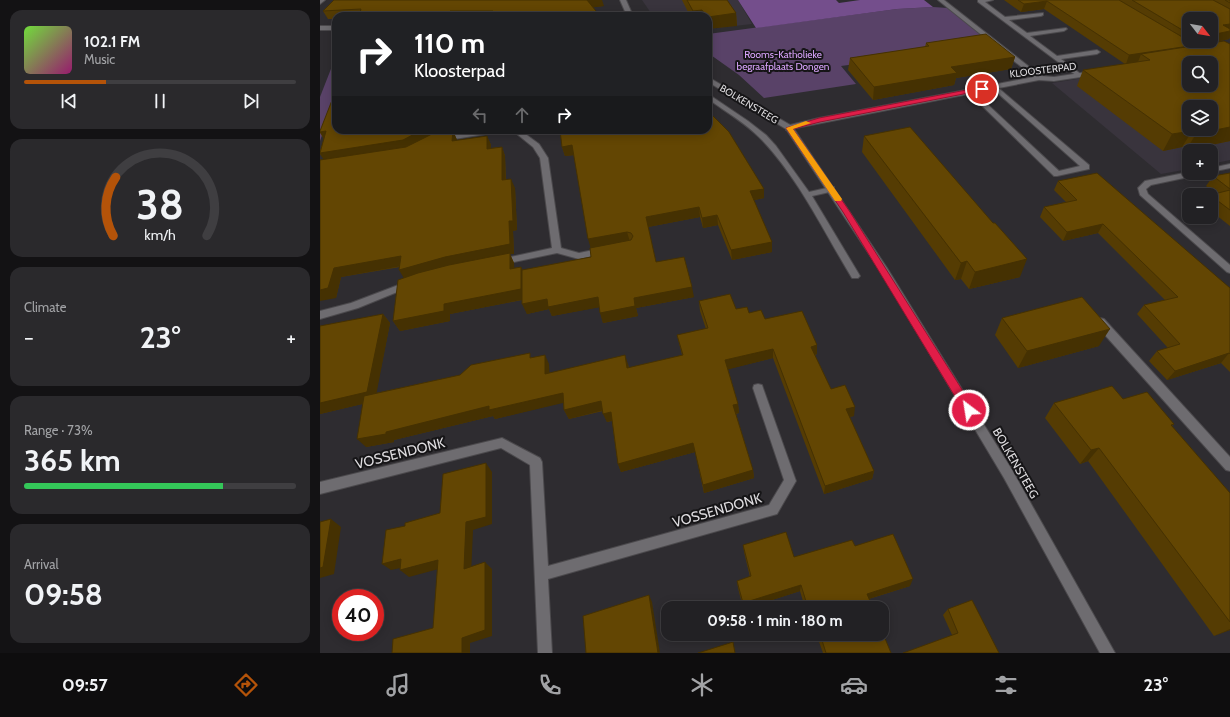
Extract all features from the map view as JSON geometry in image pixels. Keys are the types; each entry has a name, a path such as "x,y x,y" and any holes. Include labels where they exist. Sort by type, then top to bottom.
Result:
{"street":[{"path":"623,0 628,12"},
{"path":"942,0 1039,78"},
{"path":"990,0 980,1 1079,75"},
{"path":"1004,20 1041,14"},
{"path":"320,28 332,28"},
{"path":"1025,35 1064,30"},
{"path":"1055,58 1097,52"},
{"name":"KLOOSTERPAD","path":"789,128 819,120 1039,78 1054,79 1102,72"},
{"name":"BOLKENSTEEG","path":"712,81 789,128 831,188 884,270 1008,474 1108,653"},
{"path":"970,91 1057,174 1086,167 994,87"},
{"name":"BOLKENSTEEG","path":"712,99 764,137 807,195 855,276"},
{"path":"443,134 431,140 471,134"},
{"path":"521,134 536,146 544,158 556,250"},
{"path":"1218,169 1230,166"},
{"path":"1182,177 1148,184 1142,188 1144,195 1230,270"},
{"path":"807,195 831,188"},
{"path":"490,264 556,250 579,256 616,249"},
{"path":"320,315 366,302 419,280"},
{"path":"1094,314 1230,466"},
{"name":"VOSSENDONK","path":"542,574 773,510 790,481 758,388"},
{"name":"VOSSENDONK","path":"320,488 502,443 536,462 545,653"}],"shaded area":[{"path":"642,0 738,0 752,24 712,29 712,12 650,12"},
{"path":"738,0 836,0 839,3 860,0 924,0 933,7 897,9 756,28"},
{"path":"1230,55 1230,160 1218,163 1218,144 1182,144 1182,170 1161,174 1052,83 1182,63 1182,92 1218,92 1218,57"}],"green space":[{"name":"Rooms-Katholieke begraafplaats Dongen","path":"933,7 948,8 994,45 841,66 856,84 764,98 739,75 712,56 712,33 897,9"},
{"path":"332,66 332,106 320,141 320,97"}],"building":[{"path":"334,0 587,0 597,12 360,12 361,9 323,11"},
{"path":"687,0 727,0 736,13 712,16 712,12 703,12 702,10 693,11"},
{"path":"1018,0 1119,0 1182,37 1182,47 1129,55 1047,1 1024,4"},
{"path":"1132,0 1213,0 1230,9 1230,24 1223,25 1230,29 1230,31 1218,34 1218,12 1182,12 1182,30"},
{"path":"986,34 1015,57 951,67 957,73 874,87 850,58 929,46 926,43"},
{"path":"1224,41 1230,44 1230,127 1218,129 1218,100 1182,100 1182,132 1172,134 1083,70 1150,60 1141,54 1182,48 1218,48 1218,42"},
{"path":"332,100 332,134 414,134 403,140 320,153 326,131 320,131"},
{"path":"712,115 729,132 764,189 750,191 772,242 731,250 717,215 702,218 699,207 646,217 656,262 684,257 692,287 634,298 635,306 600,313 598,297 548,307 547,299 522,304 522,270 591,257 590,248 631,240 633,236 631,233 627,232 588,239 572,145 562,147 560,134 712,134"},
{"path":"910,127 993,223 995,223 1027,259 975,272 967,261 961,263 864,136"},
{"path":"432,134 453,134 452,141 487,136 487,149 502,147 502,180 511,179 513,221 509,221 510,244 445,257 399,270 401,256 334,268 328,288 320,290 320,160 406,147"},
{"path":"1097,173 1230,288 1230,354 1229,353 1175,371 1157,351 1180,344 1144,305 1178,297 1103,224 1067,232 1044,207 1077,200 1058,181"},
{"path":"1230,173 1230,189 1218,180 1218,175"},
{"path":"1230,190 1230,210 1218,201 1218,193"},
{"path":"510,253 510,269 521,267 521,289 444,304 444,311 393,321 398,280 449,265"},
{"path":"730,294 736,309 747,307 749,313 761,310 765,319 802,311 817,345 811,347 831,389 845,385 855,407 846,409 874,471 825,486 773,349 725,360 738,404 733,405 753,470 703,485 693,443 618,464 611,412 603,414 601,401 564,410 563,393 489,410 489,406 386,432 386,434 357,439 364,396 460,375 471,365 530,353 530,358 545,355 545,374 625,355 627,368 683,355 677,335 708,328 699,301"},
{"path":"1082,297 1110,329 1027,351 1002,318"},
{"path":"383,314 367,392 320,403 320,326"},
{"path":"1112,386 1123,399 1147,392 1174,424 1171,425 1230,493 1230,622 1099,448 1091,450 1054,403"},
{"path":"486,463 486,517 466,522 464,569 485,562 485,630 462,638 462,653 392,653 393,639 433,628 438,560 400,570 401,559 382,564 386,530 405,526 405,523 440,513 443,474"},
{"path":"331,519 323,567 320,568 320,522"},
{"path":"786,532 794,557 852,540 855,546 893,534 913,579 867,594 870,601 806,601 801,585 749,601 742,601 737,581 751,576 743,545"},
{"path":"649,595 658,653 586,653 583,616"},
{"path":"972,600 999,653 903,653 958,633 948,609"},
{"path":"822,641 886,641 891,653 826,653"},
{"path":"733,642 735,653 698,653"}],"slow traffic":[{"path":"808,123 789,128 838,199"}],"route":[{"path":"969,410 884,270 831,188 789,128 819,120 982,89"}]}
